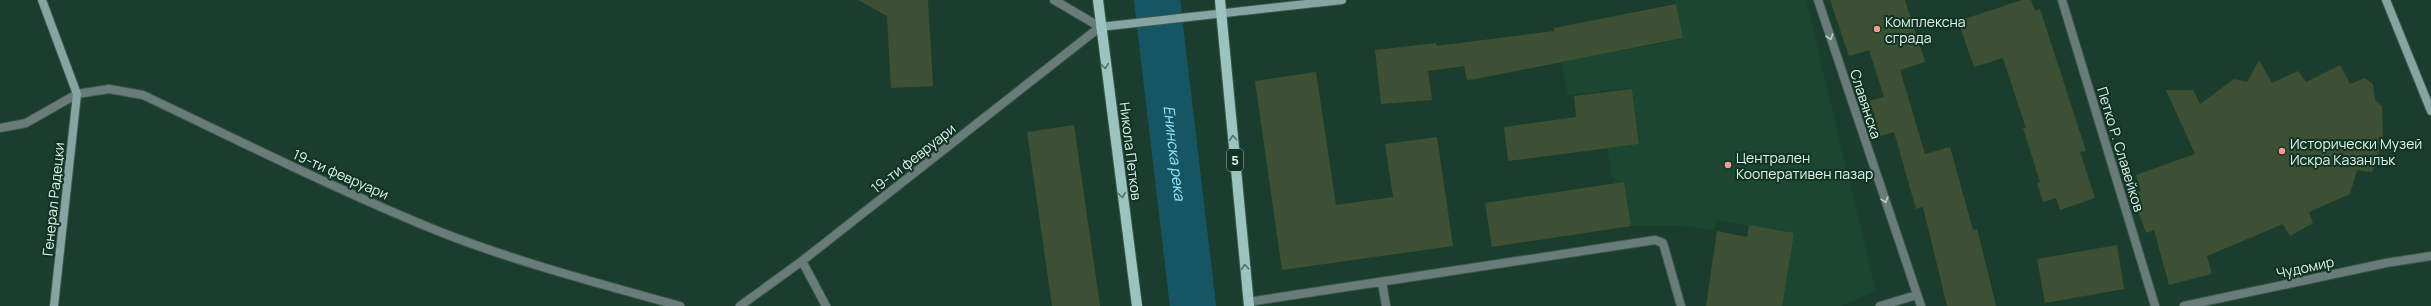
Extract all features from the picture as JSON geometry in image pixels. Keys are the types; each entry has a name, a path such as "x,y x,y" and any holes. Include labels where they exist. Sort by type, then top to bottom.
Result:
{"main road":[{"name":"Никола Петков","path":"1098,0 1100,27 1137,306"},
{"name":"5","path":"1220,0 1249,304"}],"street":[{"path":"42,0 77,94"},
{"path":"1054,0 1100,27 1342,0"},
{"name":"Славянска","path":"1818,0 1921,306"},
{"name":"Петко Р. Славейков","path":"2062,0 2155,306"},
{"path":"2386,0 2431,111"},
{"name":"19-ти февруари","path":"740,306 802,261 1100,27"},
{"name":"19-ти февруари","path":"0,128 26,124 77,94 108,89 143,95 337,187 444,233 569,275 680,306"},
{"name":"Генерал Радецки","path":"54,306 77,94"},
{"path":"1249,304 1655,240 1663,243 1682,306"},
{"name":"Чудомир","path":"2184,306 2386,263 2431,256"},
{"path":"802,261 826,306"},
{"path":"1382,282 1386,306"},
{"path":"1880,306 1917,295"}],"shaded area":[{"name":"Централен Кооперативен пазар","path":"1675,0 1806,0 1876,291 1841,306 1750,306 1762,228 1717,220 1714,231 1685,226 1631,226 1624,183 1613,184 1607,148 1640,144 1632,88 1568,95 1561,62 1683,39"}],"building":[{"path":"858,0 928,0 933,86 891,88 887,16"},
{"path":"1830,0 1905,0 1925,62 1900,70 1925,154 1950,147 1973,230 1977,229 1996,306 1947,306 1923,207 1916,209 1894,132 1880,136 1870,101 1884,97 1869,50 1849,56"},
{"path":"2022,0 2031,0 2035,11 2040,9 2086,151 2080,152 2095,198 2060,210 2056,198 2043,202 2037,183 2040,182 2023,128 2026,128 2003,58 1974,67 1958,21"},
{"path":"1676,4 1683,38 1467,80 1464,66 1428,71 1432,100 1381,104 1375,50 1436,43 1437,46 1554,31 1554,28"},
{"path":"2259,60 2272,83 2298,71 2306,82 2340,65 2350,84 2365,78 2373,84 2375,100 2382,106 2383,140 2372,172 2357,170 2350,194 2309,212 2313,223 2290,236 2283,224 2207,256 2212,274 2169,285 2154,230 2146,233 2132,194 2141,191 2136,175 2195,154 2166,90 2193,90 2200,104 2234,79 2247,82"},
{"path":"1316,72 1336,205 1393,197 1385,144 1437,137 1453,246 1282,270 1255,81"},
{"path":"1632,89 1639,144 1508,161 1504,127 1576,117 1574,96"},
{"path":"1074,125 1100,306 1052,306 1027,132"},
{"path":"1624,182 1631,226 1492,247 1485,203"},
{"path":"1749,225 1794,233 1782,306 1706,306 1717,231 1747,237"},
{"path":"2117,245 2124,289 2045,303 2037,259"}],"waterway":[{"name":"Енинска река","path":"1157,0 1193,306"}],"place":[{"name":"Комплексна сграда","path":"1877,29"},
{"name":"Исторически Музей Искра Казанлък","path":"2282,151"},
{"name":"Централен Кооперативен пазар","path":"1728,165"}]}
